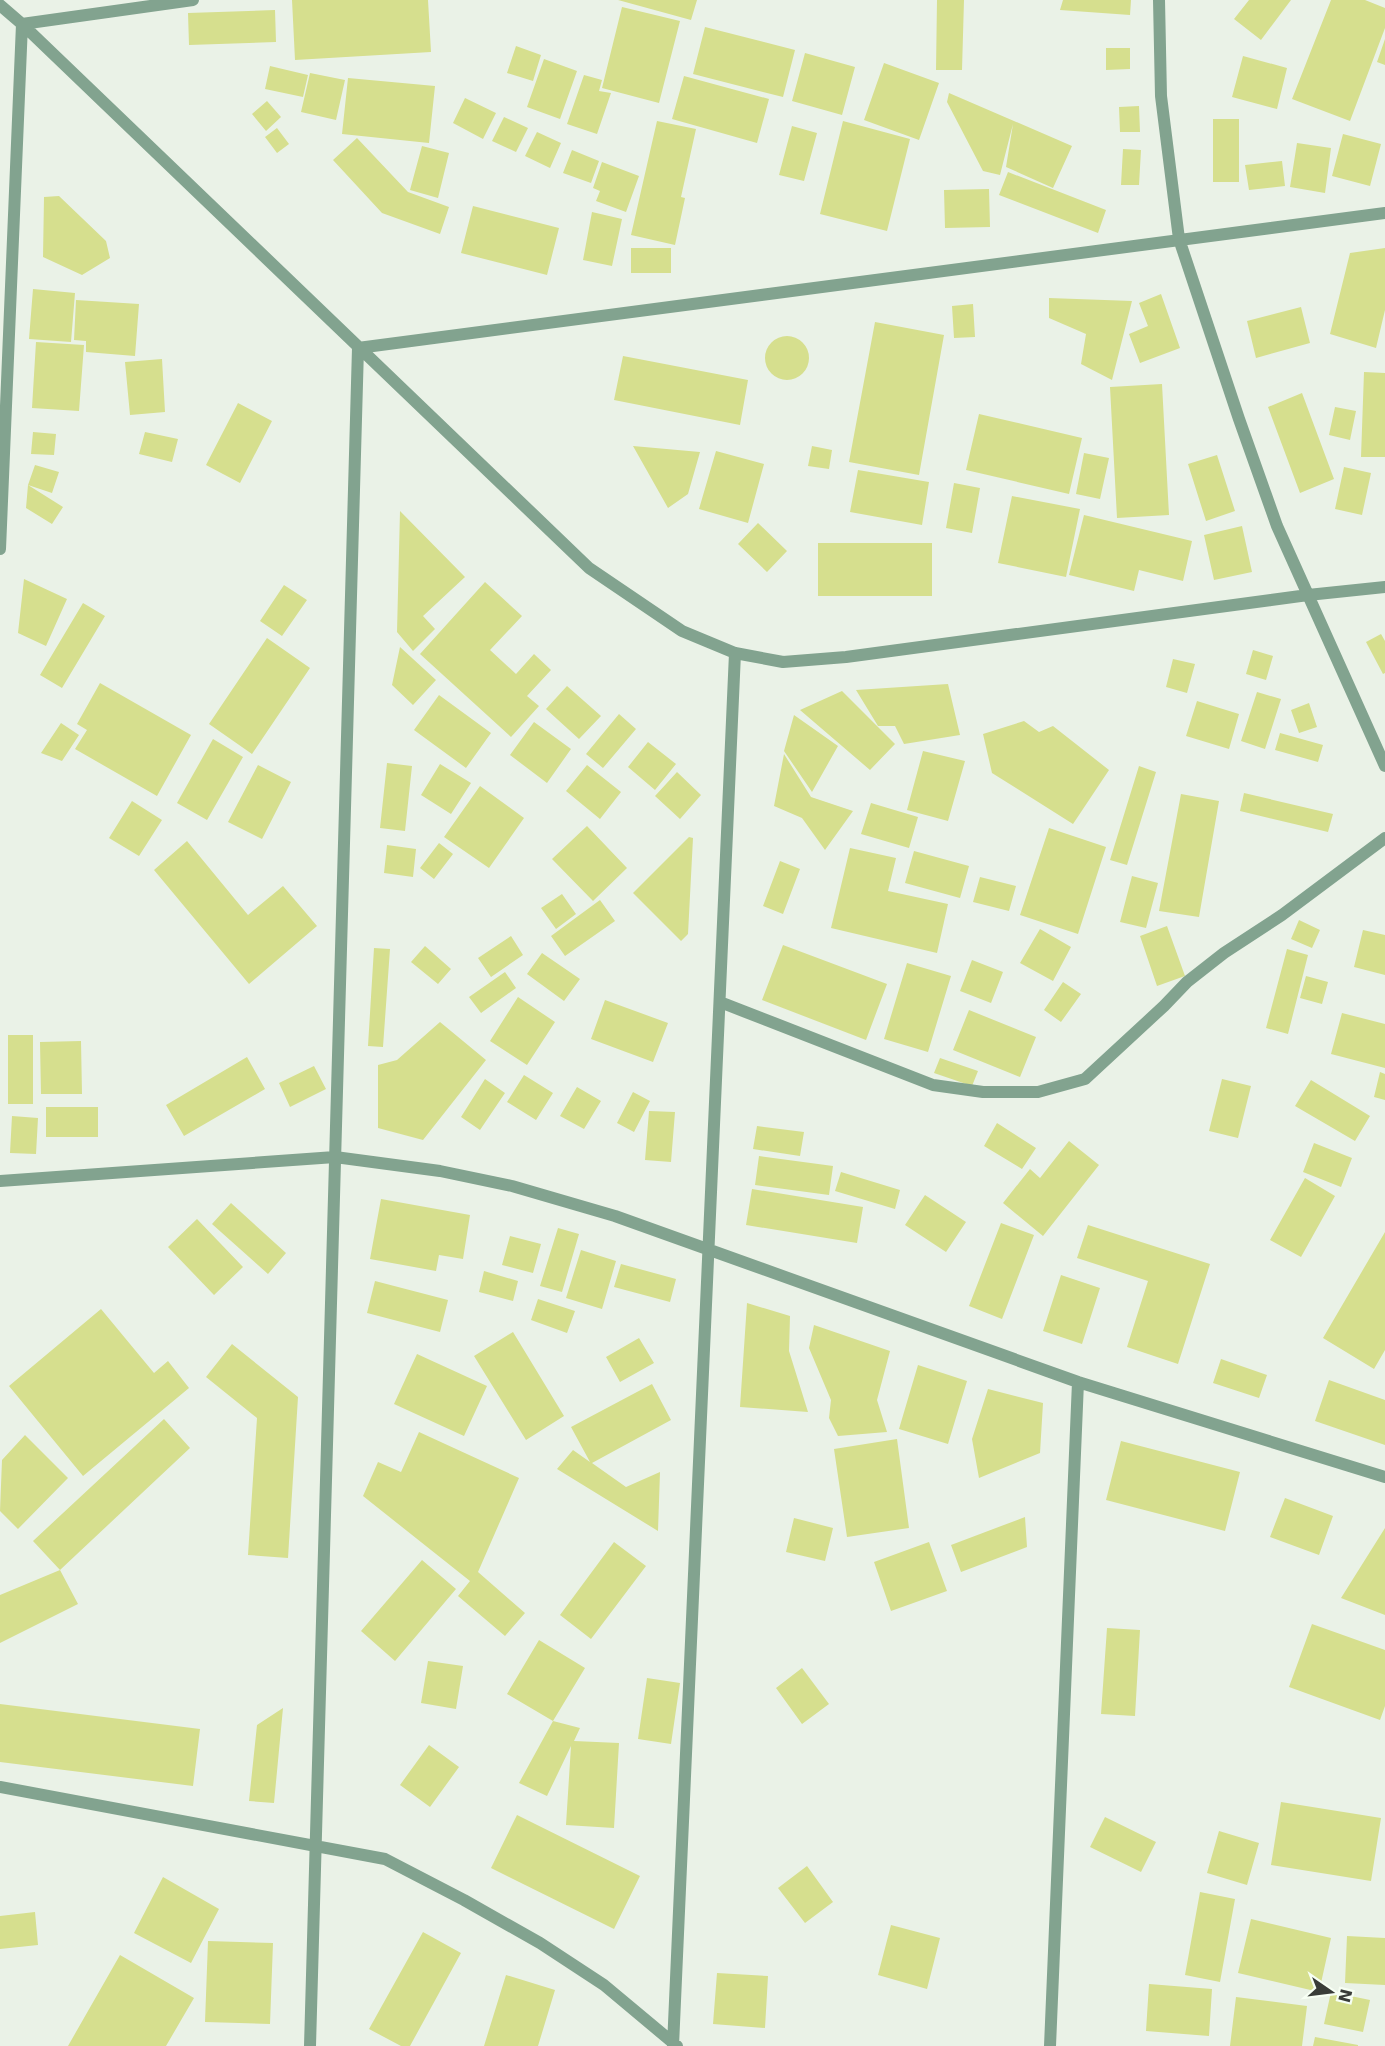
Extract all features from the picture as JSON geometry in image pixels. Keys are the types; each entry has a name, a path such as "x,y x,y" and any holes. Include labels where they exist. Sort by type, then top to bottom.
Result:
{"street":[{"path":"22,24 193,0"},
{"path":"1159,0 1161,96 1179,239 1242,430 1278,526 1385,766"},
{"path":"0,5 589,568 682,631 735,653 783,662 846,657 1308,595 1385,587"},
{"path":"0,549 22,24"},
{"path":"358,348 1385,213"},
{"path":"310,2046 358,348"},
{"path":"674,2045 735,653"},
{"path":"720,1002 933,1085 983,1092 1038,1092 1085,1079 1156,1014 1187,982 1385,838"},
{"path":"0,1181 335,1157 440,1171 512,1186 615,1216 708,1248 1078,1382 1385,1477"},
{"path":"1050,2046 1078,1382"},
{"path":"0,1787 385,1859 540,1943 604,1985 674,2045"}],"building":[{"path":"292,0 428,0 431,52 295,60"},
{"path":"618,0 697,0 691,20"},
{"path":"937,0 964,0 962,70 936,70"},
{"path":"1063,0 1131,0 1130,15 1060,10"},
{"path":"1249,0 1291,0 1261,40 1234,19"},
{"path":"1331,0 1365,0 1385,8 1385,28 1350,121 1292,99"},
{"path":"622,7 680,21 659,103 602,88"},
{"path":"275,10 276,42 189,45 188,13"},
{"path":"705,27 795,50 783,97 693,74"},
{"path":"1385,39 1385,65 1377,62"},
{"path":"516,46 541,55 533,81 507,73"},
{"path":"1106,48 1130,48 1130,69 1106,70"},
{"path":"805,53 855,67 842,115 792,101"},
{"path":"1243,56 1287,68 1277,109 1232,97"},
{"path":"544,59 577,71 560,119 527,107"},
{"path":"884,63 939,83 919,140 864,120"},
{"path":"270,66 308,75 303,97 265,89"},
{"path":"310,73 345,80 336,120 301,112"},
{"path":"584,75 602,80 599,91 611,93 597,134 567,124"},
{"path":"684,76 769,99 757,143 672,119"},
{"path":"348,78 435,86 429,143 342,134"},
{"path":"949,93 1072,146 1053,188 1006,167 1013,124 1000,175 983,171 947,102"},
{"path":"465,98 496,113 483,139 453,123"},
{"path":"267,101 281,117 266,131 252,114"},
{"path":"1139,106 1140,132 1120,132 1119,107"},
{"path":"504,117 528,128 516,152 492,141"},
{"path":"1213,119 1239,119 1239,182 1213,182"},
{"path":"657,121 696,129 681,197 685,198 675,245 631,235"},
{"path":"843,121 910,139 887,231 820,214"},
{"path":"792,126 817,133 804,181 779,175"},
{"path":"277,128 289,144 277,153 265,137"},
{"path":"537,132 561,143 550,168 525,156"},
{"path":"1343,134 1381,144 1370,186 1332,176"},
{"path":"357,138 408,192 449,207 440,234 382,213 333,160"},
{"path":"1297,143 1331,148 1325,193 1290,187"},
{"path":"422,146 449,153 438,198 410,190"},
{"path":"1123,149 1141,150 1139,185 1121,185"},
{"path":"572,150 599,161 591,183 563,173"},
{"path":"1282,161 1285,186 1249,190 1245,165"},
{"path":"602,162 639,176 626,212 596,201 600,191 593,188"},
{"path":"1008,172 1106,210 1098,233 999,195"},
{"path":"989,189 990,227 945,228 944,190"},
{"path":"59,196 106,241 110,258 82,275 43,257 44,197"},
{"path":"473,206 559,228 547,275 461,253"},
{"path":"592,212 622,219 612,266 583,260"},
{"path":"631,248 671,248 671,273 631,273"},
{"path":"1385,248 1385,310 1376,348 1330,334 1350,253"},
{"path":"33,289 75,293 71,342 29,339"},
{"path":"1161,294 1180,348 1140,363 1129,334 1148,326 1139,303"},
{"path":"1049,298 1132,301 1112,380 1081,364 1086,334 1049,318"},
{"path":"76,300 139,304 135,356 86,352 86,341 74,340"},
{"path":"973,304 975,337 954,338 952,306"},
{"path":"1301,307 1310,343 1256,358 1247,321"},
{"path":"875,322 944,335 919,475 849,462"},
{"path":"787,336 803,342 809,358 803,374 787,380 771,374 765,358 771,342"},
{"path":"36,342 84,345 79,411 32,408"},
{"path":"623,356 748,380 740,425 614,400"},
{"path":"162,359 165,412 130,415 125,362"},
{"path":"1364,372 1385,373 1385,457 1361,457"},
{"path":"1162,384 1169,515 1117,518 1110,387"},
{"path":"1302,393 1334,479 1300,493 1268,407"},
{"path":"238,403 272,421 240,483 206,465"},
{"path":"1335,407 1356,411 1350,440 1329,435"},
{"path":"979,414 1082,438 1069,494 966,470"},
{"path":"33,432 56,434 54,455 31,454"},
{"path":"145,432 178,439 172,462 139,454"},
{"path":"633,446 700,452 688,494 668,508"},
{"path":"812,446 832,450 829,469 808,466"},
{"path":"716,451 764,464 748,523 699,509"},
{"path":"1084,453 1109,458 1100,499 1076,494"},
{"path":"1217,455 1235,511 1206,521 1188,464"},
{"path":"35,465 59,472 52,493 28,485"},
{"path":"1344,467 1371,473 1362,515 1335,509"},
{"path":"858,470 929,482 922,525 850,512"},
{"path":"954,483 980,488 972,533 946,528"},
{"path":"28,485 63,507 52,524 26,508"},
{"path":"1012,496 1080,509 1066,577 998,563"},
{"path":"400,511 465,577 423,616 435,629 413,651 397,632"},
{"path":"1084,515 1192,541 1183,581 1139,570 1134,591 1069,575"},
{"path":"758,523 787,551 767,572 738,544"},
{"path":"1242,526 1252,572 1214,580 1204,535"},
{"path":"818,543 932,543 932,596 818,596"},
{"path":"24,579 67,599 46,646 18,633"},
{"path":"485,582 522,616 490,650 516,674 534,654 551,670 527,696 539,706 511,737 420,654"},
{"path":"284,585 307,600 282,636 260,621"},
{"path":"83,603 105,616 62,688 40,675"},
{"path":"1381,634 1385,641 1385,673 1383,674 1366,642"},
{"path":"267,638 310,668 252,754 209,724"},
{"path":"400,647 436,680 413,705 392,685"},
{"path":"1253,650 1273,656 1266,680 1246,674"},
{"path":"1173,659 1195,664 1187,693 1166,687"},
{"path":"100,683 191,735 157,796 75,749 87,730 77,724"},
{"path":"948,684 960,735 904,744 895,726 878,726 856,690"},
{"path":"567,686 601,716 579,739 546,709"},
{"path":"842,691 895,744 870,770 800,710"},
{"path":"1257,692 1281,699 1265,749 1241,741"},
{"path":"439,695 491,733 466,768 414,730"},
{"path":"1197,701 1239,714 1229,749 1186,736"},
{"path":"1309,703 1317,727 1299,733 1291,710"},
{"path":"619,714 636,729 603,768 586,754"},
{"path":"794,715 838,746 812,792 784,751"},
{"path":"1024,721 1039,732 1053,726 1109,770 1073,824 992,773 983,734"},
{"path":"534,722 571,749 547,783 510,755"},
{"path":"61,723 79,735 62,761 41,753"},
{"path":"1280,733 1323,745 1318,762 1275,750"},
{"path":"213,739 243,757 207,820 177,803"},
{"path":"648,742 676,764 655,790 628,767"},
{"path":"923,751 965,761 948,821 907,810"},
{"path":"784,754 811,797 853,811 825,850 802,818 774,806"},
{"path":"387,763 412,766 405,831 380,828"},
{"path":"440,764 471,783 451,814 421,795"},
{"path":"258,765 291,782 262,839 228,822"},
{"path":"587,765 621,792 600,819 566,791"},
{"path":"1139,766 1156,772 1127,865 1110,860"},
{"path":"677,772 701,795 680,819 655,796"},
{"path":"480,786 524,818 489,868 444,837"},
{"path":"1244,793 1333,814 1328,832 1240,811"},
{"path":"1181,794 1219,801 1199,917 1159,911"},
{"path":"132,801 162,820 139,856 109,838"},
{"path":"871,803 918,817 909,848 861,834"},
{"path":"587,826 627,868 593,901 552,859"},
{"path":"1049,828 1106,847 1078,934 1020,915"},
{"path":"689,837 693,838 688,934 681,941 633,893"},
{"path":"187,841 248,915 283,886 317,926 249,984 154,870"},
{"path":"439,843 453,854 434,879 420,868"},
{"path":"387,845 416,849 413,877 384,873"},
{"path":"850,848 896,858 888,891 948,904 937,953 831,928"},
{"path":"914,851 969,866 960,898 905,883"},
{"path":"780,861 800,869 783,914 763,906"},
{"path":"1132,876 1158,883 1146,928 1120,922"},
{"path":"980,877 1016,886 1009,911 973,902"},
{"path":"562,894 576,914 556,929 541,908"},
{"path":"600,900 615,921 565,956 551,936"},
{"path":"1299,920 1320,930 1312,948 1291,939"},
{"path":"1167,926 1185,976 1157,986 1140,936"},
{"path":"1040,929 1071,947 1053,981 1020,963"},
{"path":"1363,930 1385,935 1385,975 1354,967"},
{"path":"511,936 523,955 491,977 478,958"},
{"path":"783,945 887,984 866,1040 762,1000"},
{"path":"425,946 451,969 438,984 411,962"},
{"path":"374,948 390,949 383,1047 368,1046"},
{"path":"1287,949 1308,955 1288,1034 1266,1028"},
{"path":"542,953 580,979 564,1001 527,974"},
{"path":"972,960 1003,972 991,1003 960,991"},
{"path":"907,963 951,976 928,1052 884,1039"},
{"path":"505,972 516,988 481,1013 469,997"},
{"path":"1306,976 1328,982 1322,1004 1300,998"},
{"path":"1063,982 1081,994 1061,1022 1044,1010"},
{"path":"518,997 555,1022 527,1065 490,1041"},
{"path":"605,1000 668,1023 653,1062 591,1039"},
{"path":"969,1010 1036,1037 1020,1077 953,1050"},
{"path":"1342,1013 1385,1024 1385,1068 1331,1054"},
{"path":"440,1022 486,1060 423,1140 378,1128 378,1065 397,1060"},
{"path":"8,1035 33,1035 33,1104 8,1104"},
{"path":"81,1041 82,1094 41,1094 40,1042"},
{"path":"247,1057 265,1089 184,1136 166,1105"},
{"path":"940,1058 978,1071 972,1086 934,1073"},
{"path":"314,1066 326,1089 290,1107 279,1083"},
{"path":"1380,1072 1385,1074 1385,1100 1374,1097"},
{"path":"524,1075 553,1093 536,1120 507,1102"},
{"path":"485,1079 505,1093 480,1130 461,1117"},
{"path":"1222,1079 1251,1086 1238,1138 1209,1131"},
{"path":"1311,1080 1370,1116 1355,1141 1295,1106"},
{"path":"577,1087 601,1101 584,1129 560,1116"},
{"path":"633,1092 650,1101 634,1132 617,1123"},
{"path":"46,1107 98,1107 98,1137 46,1137"},
{"path":"649,1111 675,1112 671,1162 645,1160"},
{"path":"12,1116 38,1118 36,1154 10,1153"},
{"path":"997,1123 1036,1148 1022,1169 984,1146"},
{"path":"757,1126 804,1132 800,1156 753,1149"},
{"path":"1069,1141 1099,1165 1043,1236 1003,1203 1030,1169 1040,1178"},
{"path":"1314,1143 1352,1158 1341,1187 1303,1172"},
{"path":"759,1156 833,1166 829,1195 755,1185"},
{"path":"841,1172 900,1190 895,1209 835,1191"},
{"path":"1305,1178 1335,1196 1301,1257 1270,1240"},
{"path":"752,1189 863,1207 857,1243 746,1225"},
{"path":"925,1195 966,1222 946,1252 905,1225"},
{"path":"381,1199 470,1215 463,1259 439,1255 436,1271 370,1259"},
{"path":"231,1203 286,1253 268,1274 212,1224"},
{"path":"197,1219 243,1267 214,1295 168,1247"},
{"path":"1001,1223 1034,1235 1002,1319 969,1306"},
{"path":"1088,1225 1210,1264 1178,1364 1127,1347 1148,1281 1077,1258"},
{"path":"558,1228 579,1234 562,1292 540,1286"},
{"path":"1385,1232 1385,1350 1374,1369 1323,1338"},
{"path":"510,1236 541,1244 533,1273 502,1265"},
{"path":"581,1250 616,1261 602,1309 566,1298"},
{"path":"621,1264 676,1279 670,1302 614,1287"},
{"path":"484,1271 518,1281 513,1301 479,1292"},
{"path":"1061,1275 1100,1288 1082,1344 1043,1331"},
{"path":"375,1281 448,1300 440,1332 367,1313"},
{"path":"538,1299 575,1311 567,1333 531,1320"},
{"path":"747,1303 790,1316 789,1351 808,1412 740,1407"},
{"path":"101,1309 154,1373 168,1361 189,1388 83,1476 9,1386"},
{"path":"814,1325 890,1351 877,1400 887,1432 838,1436 829,1418 831,1400 809,1348"},
{"path":"513,1332 564,1416 526,1440 474,1356"},
{"path":"639,1338 654,1363 620,1382 606,1357"},
{"path":"232,1344 298,1397 288,1558 248,1555 257,1418 206,1377"},
{"path":"417,1354 487,1386 464,1436 394,1404"},
{"path":"1221,1359 1267,1375 1259,1398 1213,1383"},
{"path":"918,1365 967,1381 948,1444 899,1429"},
{"path":"1329,1380 1385,1400 1385,1445 1315,1421"},
{"path":"652,1384 671,1420 592,1463 626,1487 660,1472 658,1531 557,1469 573,1450 590,1462 571,1427"},
{"path":"988,1389 1043,1403 1040,1453 979,1478 972,1439"},
{"path":"164,1419 190,1448 60,1570 33,1541"},
{"path":"419,1432 519,1478 478,1572 525,1613 505,1636 458,1596 470,1581 363,1496 378,1462 401,1472"},
{"path":"25,1435 68,1478 18,1529 0,1511 2,1460"},
{"path":"897,1439 909,1528 847,1537 834,1449"},
{"path":"1121,1441 1240,1472 1225,1531 1106,1500"},
{"path":"1285,1498 1333,1516 1319,1555 1270,1537"},
{"path":"1025,1517 1027,1547 961,1572 951,1545"},
{"path":"794,1518 833,1528 825,1561 786,1552"},
{"path":"1385,1528 1385,1615 1341,1598"},
{"path":"614,1542 646,1566 591,1639 560,1615"},
{"path":"929,1542 947,1591 891,1611 874,1562"},
{"path":"422,1560 456,1589 395,1661 361,1631"},
{"path":"60,1570 78,1604 0,1643 0,1595"},
{"path":"1312,1624 1385,1650 1385,1706 1380,1720 1289,1687"},
{"path":"1107,1628 1140,1630 1135,1716 1101,1714"},
{"path":"539,1640 585,1668 553,1721 507,1694"},
{"path":"428,1661 463,1666 456,1709 421,1703"},
{"path":"802,1668 829,1704 802,1724 776,1688"},
{"path":"647,1678 680,1683 671,1744 638,1739"},
{"path":"0,1704 200,1729 193,1786 0,1762"},
{"path":"283,1708 274,1803 249,1801 257,1725"},
{"path":"553,1721 580,1728 574,1741 619,1743 614,1828 566,1825 571,1746 547,1796 519,1783"},
{"path":"429,1745 459,1767 430,1807 400,1785"},
{"path":"1281,1802 1381,1818 1371,1881 1271,1865"},
{"path":"517,1815 640,1876 614,1929 491,1868"},
{"path":"1105,1817 1156,1842 1141,1872 1090,1847"},
{"path":"1219,1831 1259,1843 1247,1885 1207,1873"},
{"path":"807,1866 833,1902 805,1923 778,1888"},
{"path":"163,1877 219,1909 191,1963 134,1933"},
{"path":"1200,1892 1235,1899 1220,1982 1185,1975"},
{"path":"35,1912 38,1945 0,1949 0,1916"},
{"path":"1251,1919 1331,1938 1319,1992 1238,1973"},
{"path":"891,1925 940,1938 927,1989 878,1975"},
{"path":"423,1932 461,1953 410,2046 401,2046 369,2029"},
{"path":"1347,1936 1385,1938 1385,1985 1345,1983"},
{"path":"208,1941 273,1943 270,2024 205,2022"},
{"path":"120,1955 194,1998 166,2046 68,2046"},
{"path":"717,1973 768,1976 765,2028 713,2024"},
{"path":"506,1975 555,1990 538,2046 484,2046"},
{"path":"1149,1984 1212,1989 1209,2036 1146,2031"},
{"path":"1331,1992 1370,2000 1363,2032 1324,2024"},
{"path":"1236,1997 1307,2006 1302,2046 1230,2046"},
{"path":"1315,2037 1358,2045 1358,2046 1313,2046"}]}
